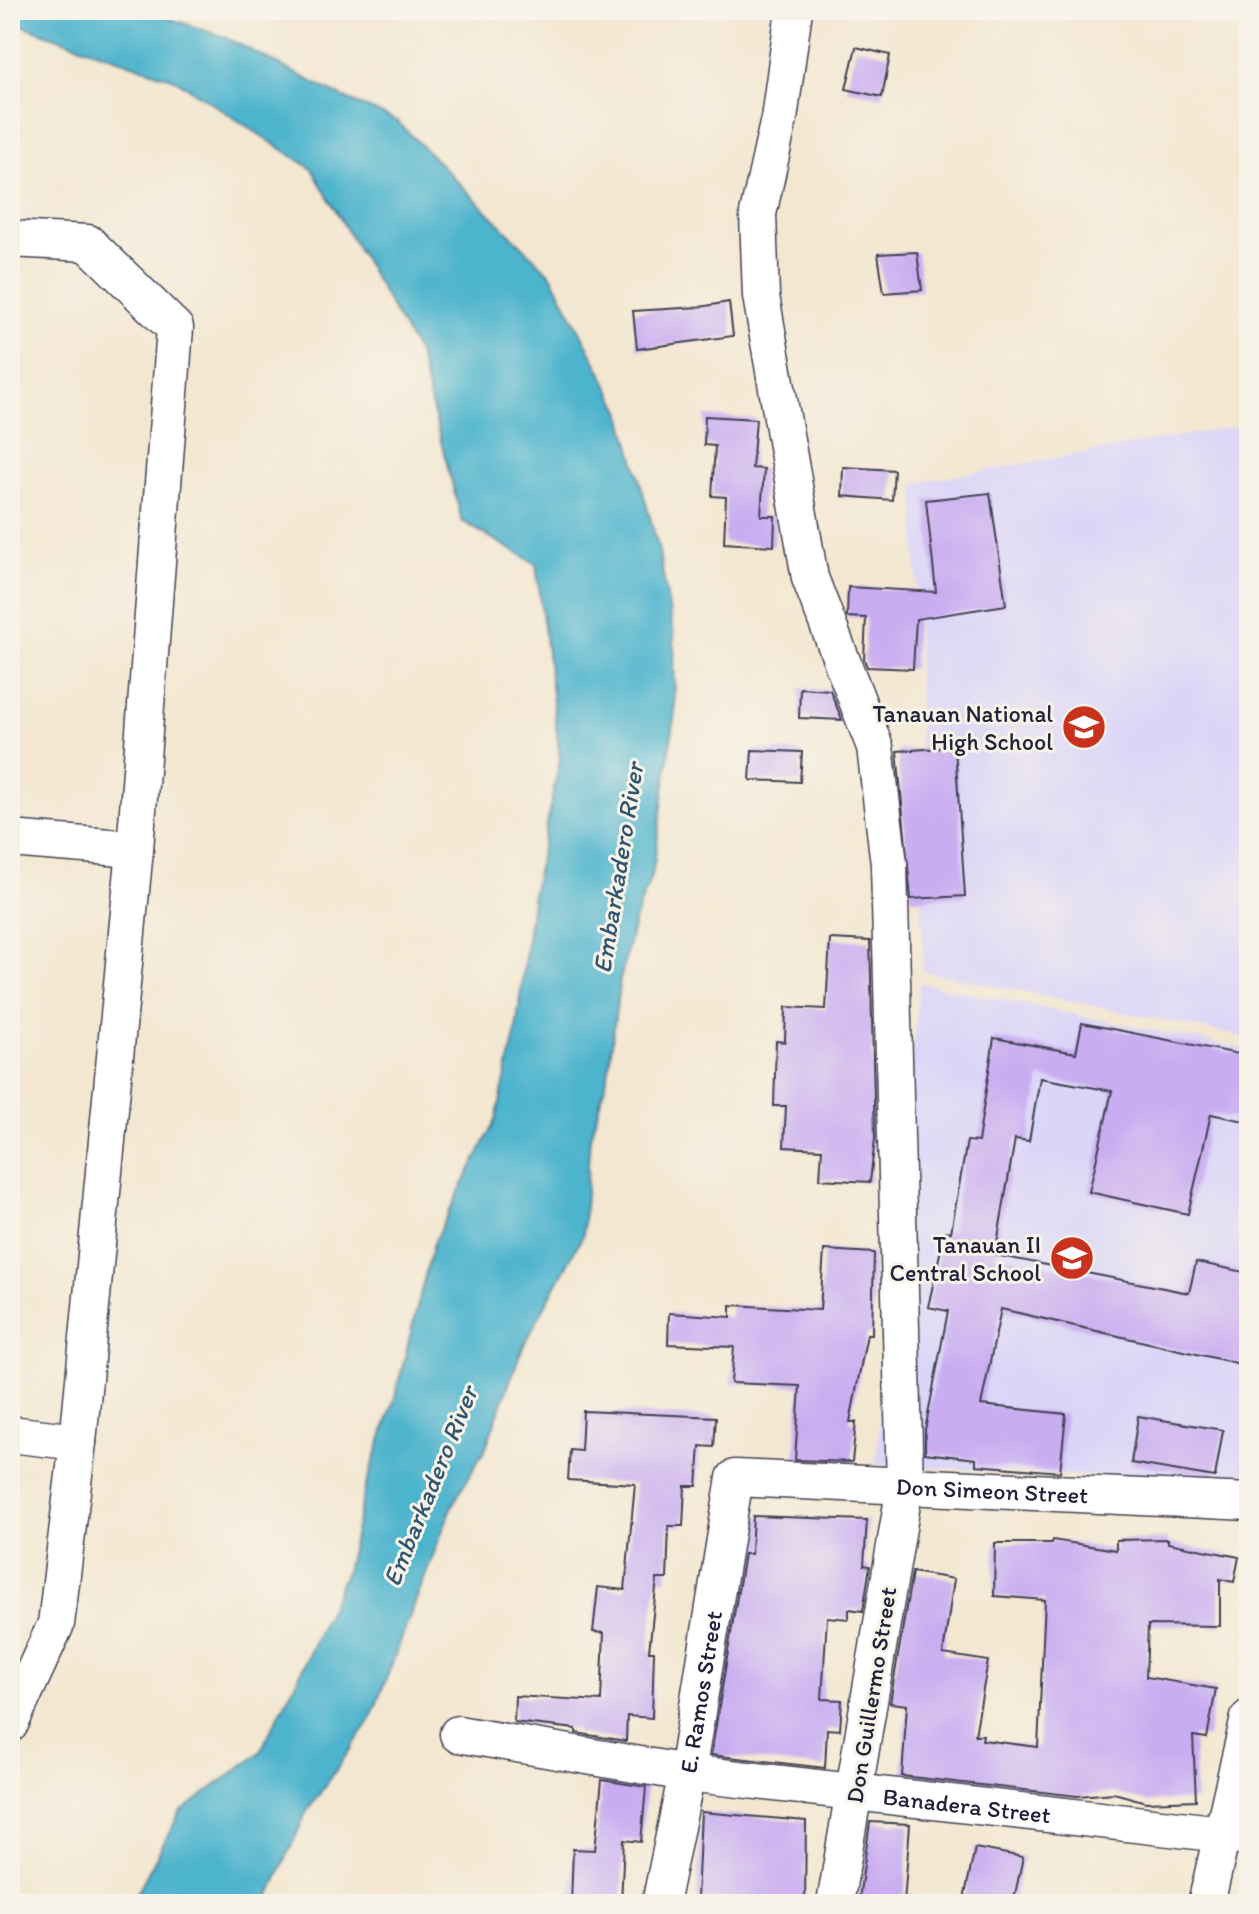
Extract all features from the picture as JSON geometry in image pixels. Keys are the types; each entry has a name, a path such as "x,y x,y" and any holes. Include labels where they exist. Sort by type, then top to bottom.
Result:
{"street":[{"name":"Don Guillermo Street","path":"794,10 779,119 758,214 761,296 810,578 875,747 889,864 905,1486 835,1904"},
{"path":"10,239 88,243 175,328 135,849 78,1442 56,1624 10,1724"},
{"path":"10,839 135,849"},
{"path":"10,1434 78,1442"},
{"name":"Don Simeon Street","path":"735,1478 1249,1502"},
{"name":"E. Ramos Street","path":"660,1904 687,1773 735,1478"},
{"path":"1206,1904 1236,1836 1249,1718"},
{"name":"Banadera Street","path":"458,1734 687,1773 1236,1836"}],"shaded area":[{"name":"Tanauan National High School","path":"1249,424 1249,1038 923,971 915,483"},
{"name":"Tanauan II Central School","path":"919,983 1249,1050 1249,1484 876,1465"}],"water":[{"name":"Embarkadero River","path":"10,10 144,10 225,37 342,97 397,121 552,276 621,411 658,547 674,636 675,712 653,871 634,921 619,985 608,1075 590,1137 583,1235 522,1349 485,1449 452,1506 370,1721 306,1813 266,1904 131,1904 180,1813 260,1752 299,1676 346,1571 365,1488 394,1401 433,1243 496,1120 516,1031 533,891 560,759 536,564 462,521 418,354 312,169 175,79 10,21"}],"building":[{"path":"856,47 890,55 882,97 846,89"},
{"path":"917,252 922,290 884,293 878,254"},
{"path":"729,302 733,336 637,349 633,311"},
{"path":"705,416 756,419 752,468 764,469 761,516 775,516 774,546 724,543 726,497 712,496 715,446 704,445"},
{"path":"843,467 894,470 892,500 842,496"},
{"path":"990,493 1006,605 916,619 913,669 867,667 864,659 866,618 847,617 848,587 936,592 926,500"},
{"path":"800,688 830,690 842,720 799,718"},
{"path":"955,747 965,896 911,899 897,751"},
{"path":"752,750 802,752 800,782 750,780"},
{"path":"830,939 870,941 875,1138 870,1182 820,1179 822,1149 784,1147 786,1106 774,1106 776,1041 785,1042 786,1007 826,1009"},
{"path":"1082,1023 1249,1056 1249,1122 1211,1114 1188,1214 1089,1192 1112,1091 1040,1078 1029,1141 1015,1139 995,1255 1189,1293 1196,1262 1249,1273 1249,1366 1001,1309 981,1405 1066,1414 1060,1472 976,1465 976,1459 925,1453 925,1430 948,1311 928,1307 945,1231 951,1232 967,1141 978,1142 994,1038 1076,1053"},
{"path":"824,1250 874,1253 872,1334 867,1334 850,1422 856,1422 852,1462 795,1460 800,1386 731,1383 734,1347 668,1344 669,1313 731,1317 731,1305 820,1310"},
{"path":"583,1411 716,1417 714,1447 700,1446 697,1486 685,1486 683,1526 669,1526 667,1579 657,1579 649,1651 654,1651 652,1718 627,1716 626,1741 576,1733 576,1729 514,1722 515,1696 601,1701 604,1633 593,1632 598,1587 625,1590 635,1484 568,1480 570,1450 581,1451"},
{"path":"1138,1416 1223,1430 1215,1477 1131,1463"},
{"path":"753,1516 867,1520 864,1565 870,1566 863,1611 849,1609 849,1619 827,1617 822,1699 842,1700 840,1730 827,1729 825,1768 711,1755 744,1554 751,1554"},
{"path":"1168,1539 1168,1543 1239,1557 1234,1582 1220,1579 1220,1626 1148,1625 1146,1677 1216,1689 1207,1738 1193,1736 1196,1800 1146,1802 1114,1793 1078,1796 902,1776 907,1705 890,1703 912,1572 954,1579 943,1654 988,1661 975,1735 983,1735 982,1740 1038,1747 1045,1600 994,1596 995,1543 1052,1543 1053,1540 1116,1550 1116,1540"},
{"path":"602,1780 646,1787 641,1842 624,1840 621,1904 571,1904 573,1849 595,1850"},
{"path":"701,1812 806,1821 805,1904 697,1899"},
{"path":"870,1822 910,1824 904,1903 859,1899"},
{"path":"975,1848 1023,1857 1013,1904 963,1904"}],"place":[{"name":"Tanauan National High School","path":"1084,727"},
{"name":"Tanauan II Central School","path":"1072,1258"}]}
